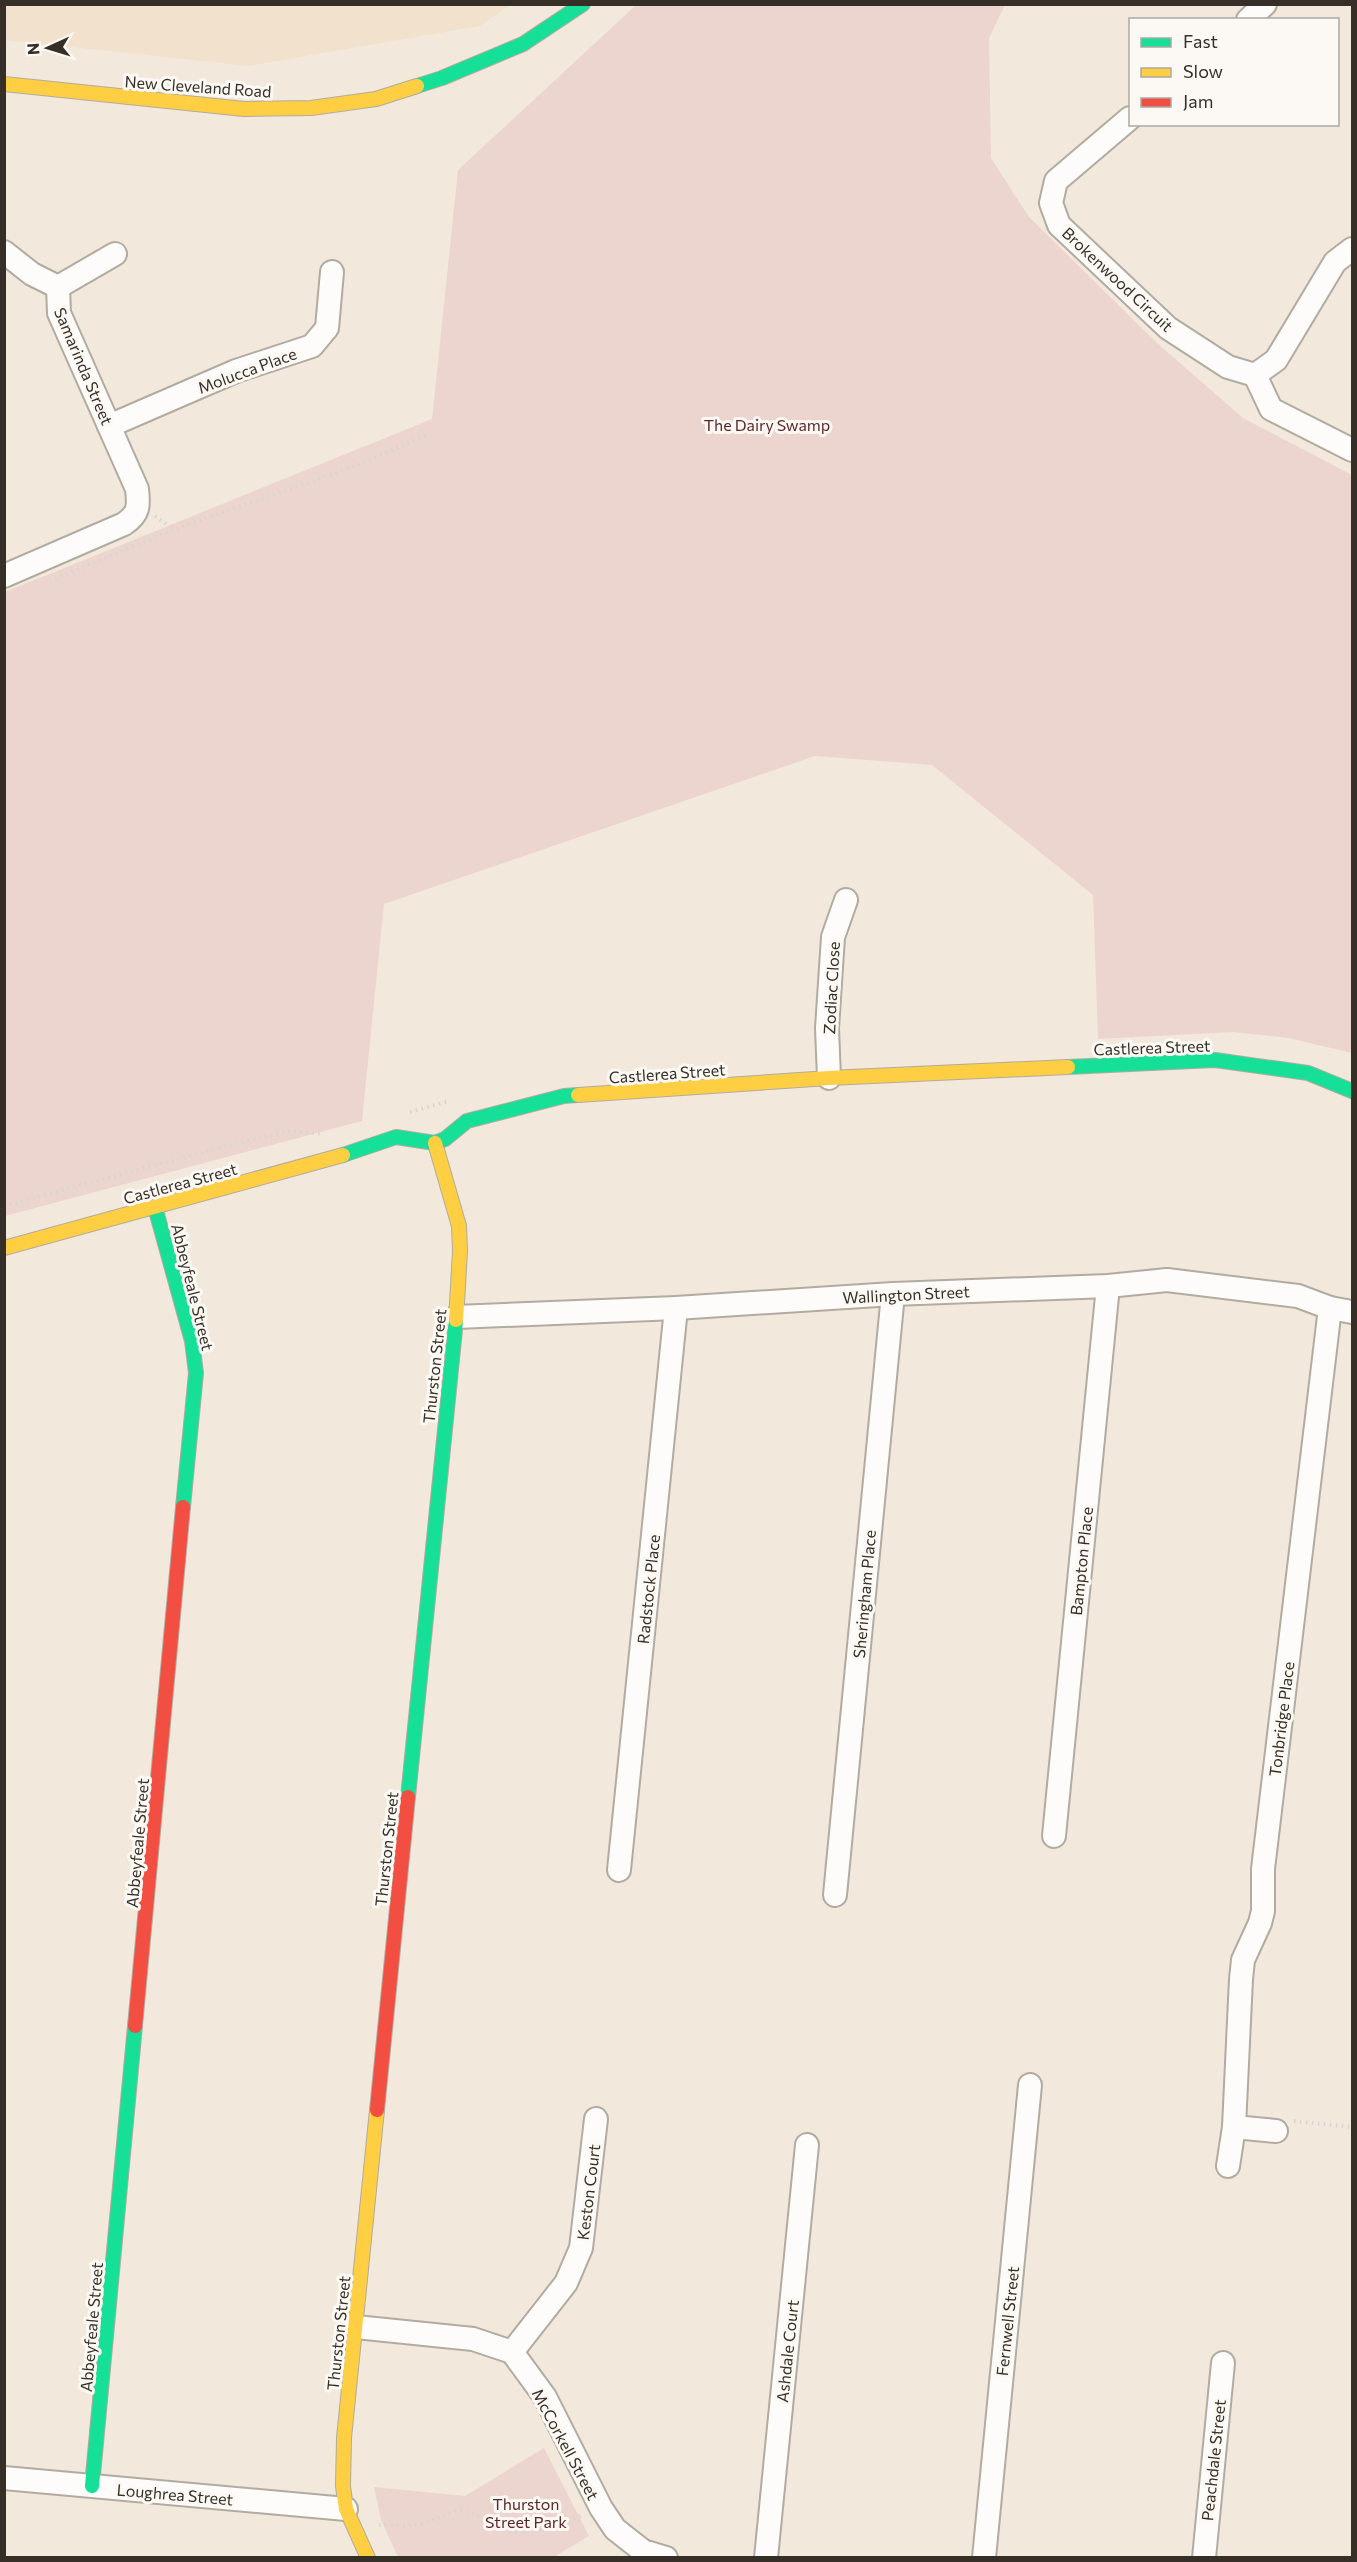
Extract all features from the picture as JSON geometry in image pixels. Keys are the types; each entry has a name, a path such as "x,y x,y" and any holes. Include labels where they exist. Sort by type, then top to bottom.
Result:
{"street":[{"name":"New Cleveland Road","path":"4,84 244,109 322,106 376,99 442,78 523,44 583,4"},
{"path":"1250,18 1265,4"},
{"name":"Brokenwood Circuit","path":"1129,120 1056,181 1051,203 1059,225 1167,328 1228,367 1255,375"},
{"path":"1353,249 1335,262 1276,360 1255,375 1271,409 1353,450"},
{"name":"Samarinda Street","path":"4,252 32,274 58,286 59,313 137,489 139,505 135,516 124,524 4,576"},
{"path":"58,286 115,254"},
{"name":"Molucca Place","path":"109,426 236,371 312,346 327,328 332,272"},
{"name":"Zodiac Close","path":"829,1078 827,1028 833,937 846,900"},
{"name":"Castlerea Street","path":"4,1248 344,1155 387,1139 404,1138 435,1143 445,1139 467,1120 564,1096 829,1078 1215,1060 1308,1073 1353,1090"},
{"name":"Thurston Street","path":"368,2558 346,2509 343,2486 344,2438 456,1317 460,1251 459,1226 435,1143"},
{"name":"Abbeyfeale Street","path":"92,2486 196,1373 192,1341 155,1207"},
{"name":"Wallington Street","path":"456,1317 676,1308 893,1294 1108,1286 1167,1281 1298,1296 1330,1308 1353,1312"},
{"name":"Bampton Place","path":"1054,1836 1108,1286"},
{"name":"Sheringham Place","path":"835,1895 893,1294"},
{"name":"Radstock Place","path":"620,1870 676,1308"},
{"name":"Tonbridge Place","path":"1228,2166 1234,2127 1243,1960 1263,1911 1263,1869 1330,1308"},
{"name":"Fernwell Street","path":"984,2558 1030,2085"},
{"name":"Keston Court","path":"512,2352 566,2283 581,2248 596,2119"},
{"path":"1234,2127 1276,2131"},
{"name":"Ashdale Court","path":"766,2558 807,2145"},
{"path":"356,2327 473,2339 512,2352"},
{"name":"McCorkell Street","path":"512,2352 545,2397 601,2508 615,2529 643,2551 666,2558"},
{"name":"Peachdale Street","path":"1203,2558 1223,2363"},
{"name":"Loughrea Street","path":"4,2478 346,2509"}],"path":[{"path":"48,582 174,530 271,497 426,434"},
{"path":"4,1206 237,1143 290,1131 327,1135"},
{"path":"1276,2131 1277,2120 1353,2127"},
{"path":"376,2526 420,2524 448,2513 466,2511 482,2517 492,2526 513,2531 534,2531 601,2508"}],"shaded area":[{"path":"5,4 510,5 480,26 248,66 5,40"}],"green space":[{"name":"The Dairy Swamp","path":"636,5 1005,5 989,38 991,158 1029,217 1157,343 1243,418 1352,475 1352,1053 1288,1038 1233,1032 1098,1039 1093,895 932,765 815,756 384,904 362,1121 5,1216 5,592 432,419 458,170"},
{"name":"Thurston Street Park","path":"544,2448 589,2536 554,2557 398,2557 381,2520 374,2487 465,2496"}],"traffic: fast":[{"path":"417,86 523,44 583,4"},
{"path":"1068,1067 1215,1060 1308,1073 1352,1091"},
{"path":"343,1155 396,1137 435,1143 445,1139 467,1121 564,1096 578,1095"},
{"path":"155,1207 192,1341 196,1373 183,1507"},
{"path":"408,1797 456,1320"},
{"path":"92,2486 135,2026"}],"traffic: slow":[{"path":"4,84 244,109 311,108 376,99 417,86"},
{"path":"578,1095 829,1078 1068,1067"},
{"path":"435,1143 459,1226 456,1320"},
{"path":"4,1248 343,1155"},
{"path":"368,2558 346,2509 343,2486 344,2438 377,2110"}],"traffic: jam":[{"path":"135,2026 183,1507"},
{"path":"377,2110 408,1797"}]}
